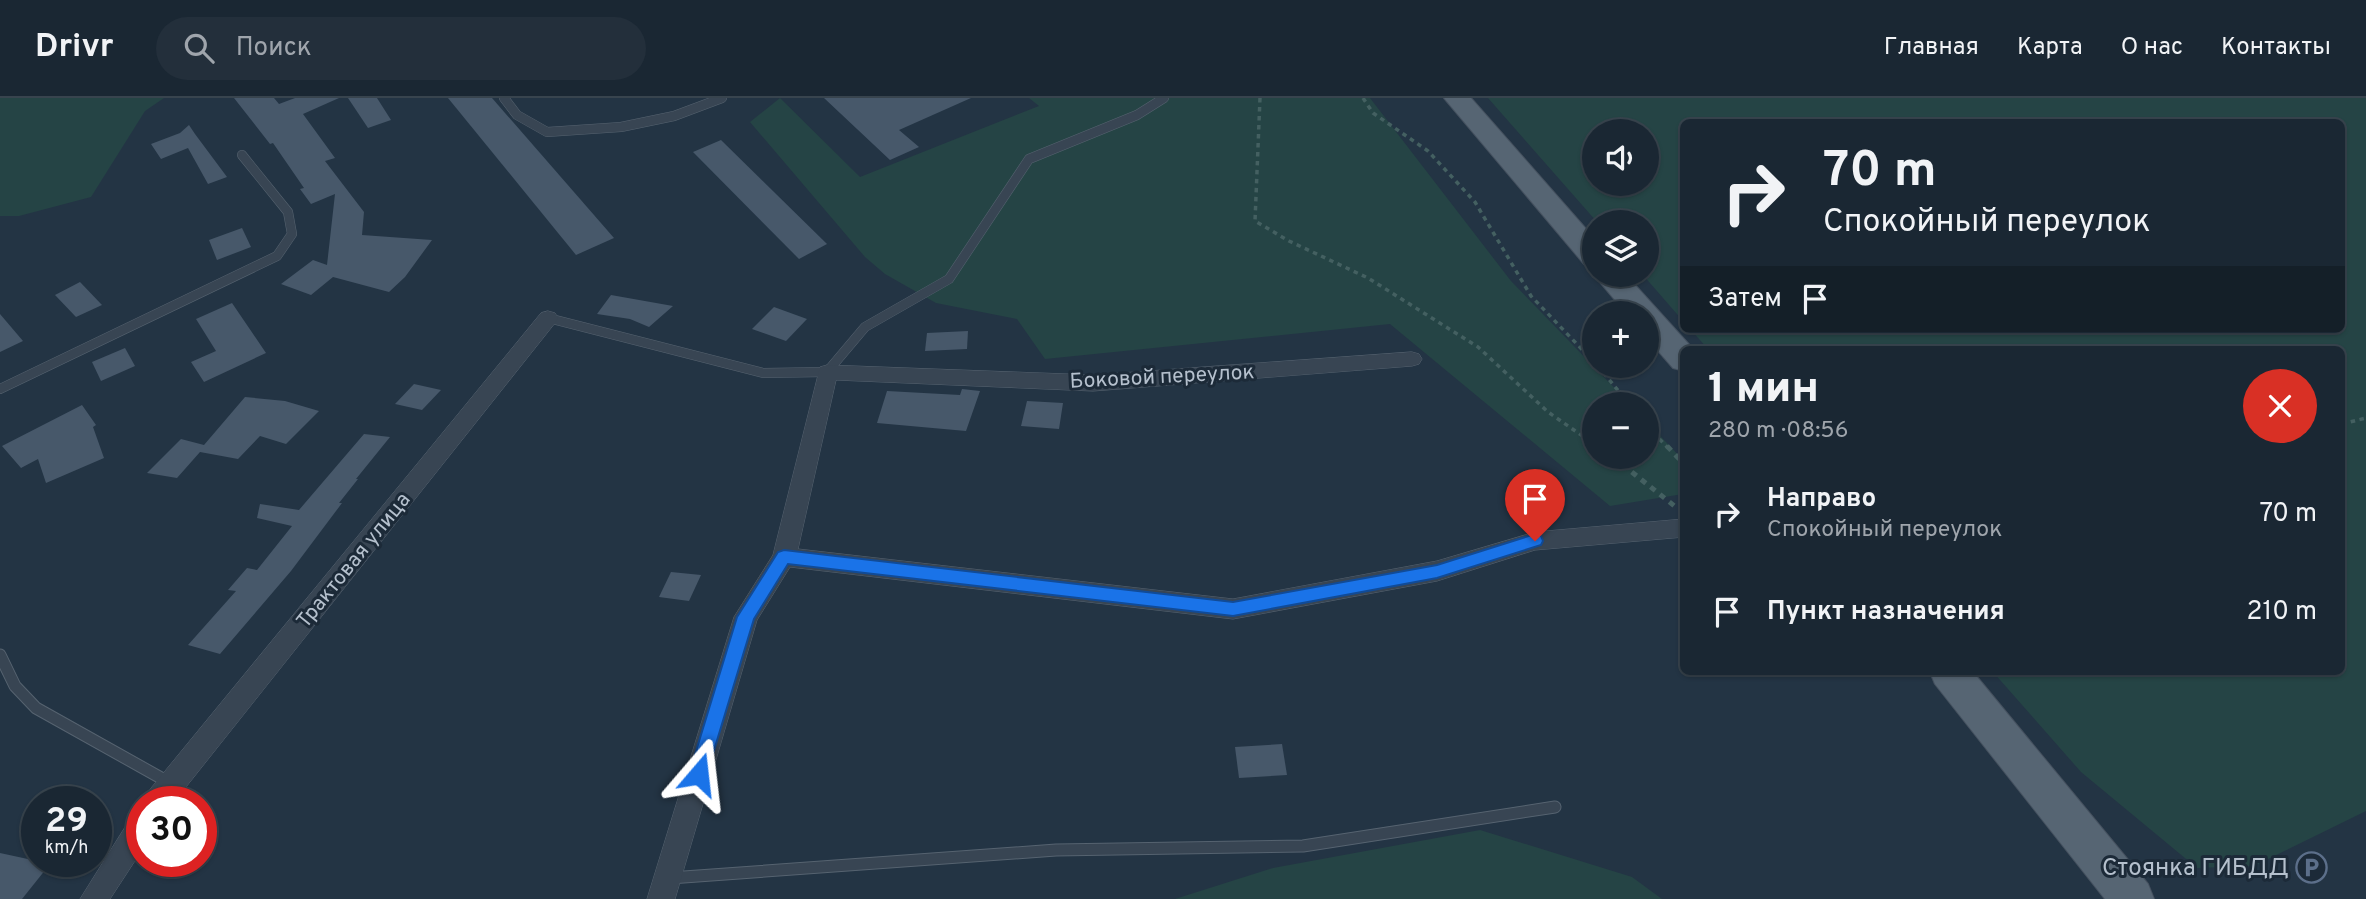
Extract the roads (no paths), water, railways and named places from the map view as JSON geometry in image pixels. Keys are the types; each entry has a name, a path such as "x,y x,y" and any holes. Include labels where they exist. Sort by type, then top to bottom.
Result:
{"main road":[{"path":"1457,98 1582,243"},
{"path":"1620,287 1632,301"},
{"path":"1659,332 1680,355"},
{"path":"1951,675 2132,899"}],"street":[{"name":"Трактовая улица","path":"169,786 548,318"},
{"name":"Боковой переулок","path":"827,372 1093,383 1412,359"},
{"path":"664,888 746,617 784,556 827,372"},
{"path":"784,556 1233,609 1437,571 1535,541 1680,528"},
{"path":"94,899 126,850"}],"lane":[{"path":"504,98 517,115 547,132 621,127 674,116 722,98"},
{"path":"548,318 763,373 827,372 864,327 949,279 1029,159 1137,116 1164,98"},
{"path":"0,389 277,256 292,234 288,212 242,155"},
{"path":"0,655 16,685 36,708 155,786"},
{"path":"664,888 1056,850 1303,846 1555,807"}],"place":[{"name":"Стоянка ГИБДД","path":"2312,867"}]}
